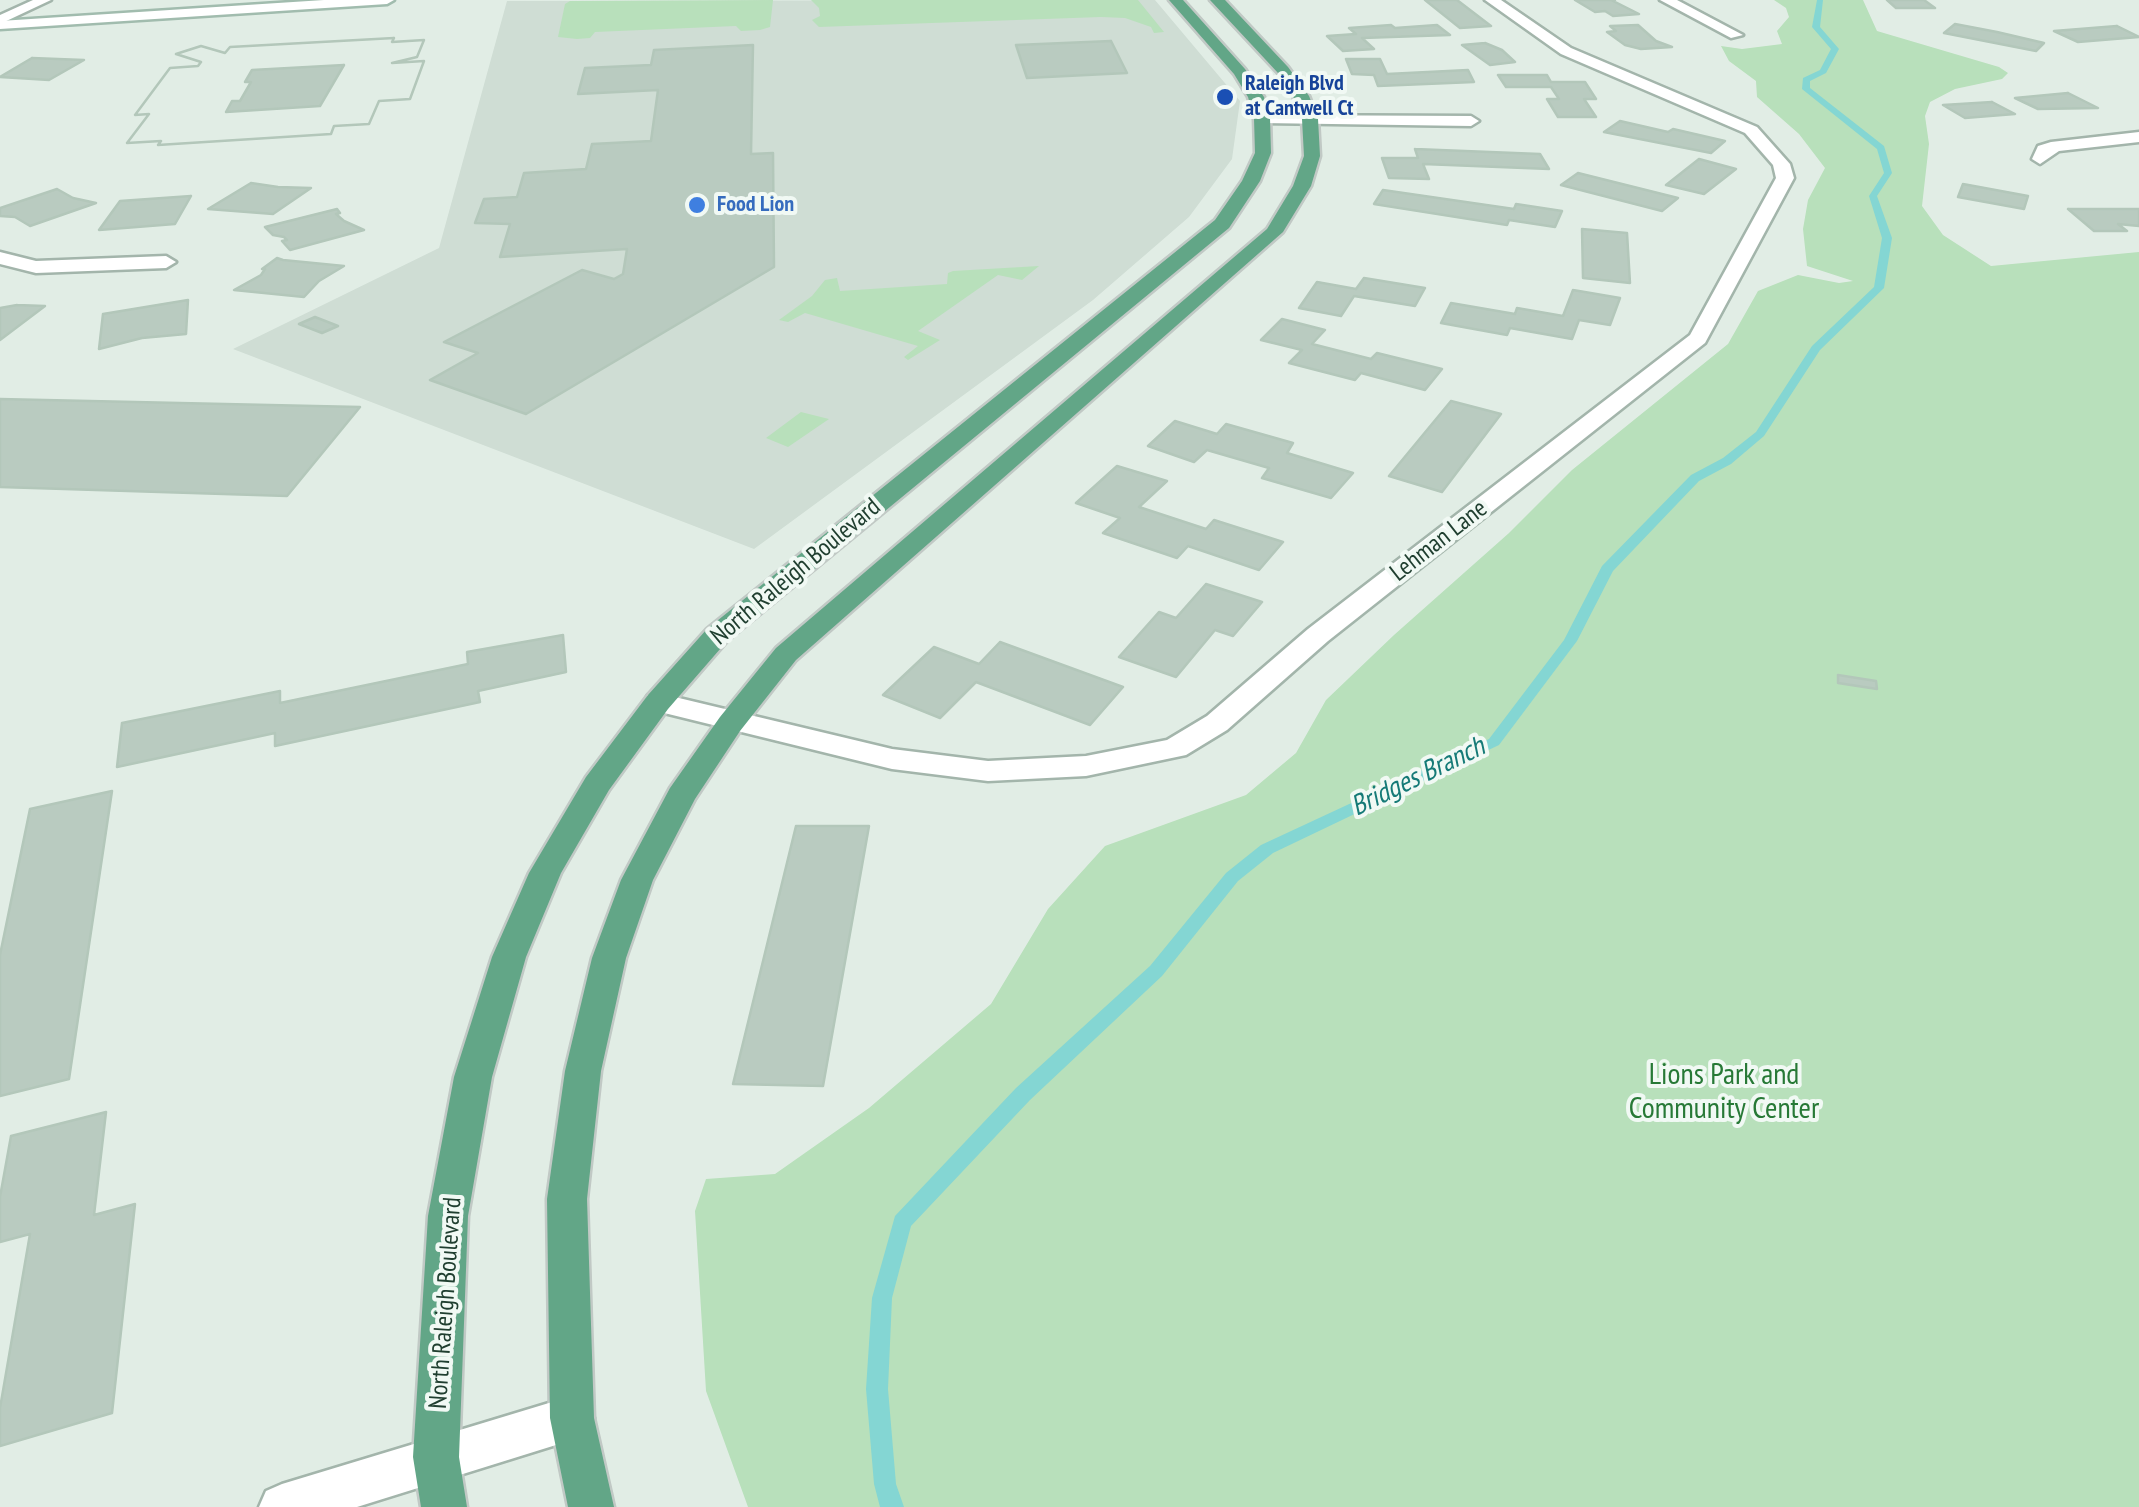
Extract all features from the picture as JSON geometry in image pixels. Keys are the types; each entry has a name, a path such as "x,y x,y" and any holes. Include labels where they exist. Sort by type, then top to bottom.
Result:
{"main road":[{"path":"1176,0 1240,72 1256,97 1262,118"},
{"path":"591,1507 572,1418 567,1199 583,1072 605,976 637,880 680,796 786,654 1274,232 1302,186 1312,156 1310,119 1301,96 1282,70 1216,0"},
{"name":"North Raleigh Boulevard","path":"444,1507 436,1457 448,1216 478,1060 509,956 545,873 597,784 658,702 717,635 1222,224 1251,181 1263,153 1262,118"}],"street":[{"path":"0,23 44,0"},
{"path":"0,23 388,0"},
{"name":"Lehman Lane","path":"658,702 892,759 988,771 1086,766 1174,748 1218,723 1318,634 1698,339 1785,178 1781,164 1751,130 1566,51 1492,0"},
{"path":"1667,0 1736,35"},
{"path":"1262,118 1470,121"},
{"path":"2040,159 2044,150 2058,146 2139,137"},
{"path":"0,258 36,267 166,262"},
{"path":"282,1507 572,1418"}],"shaded area":[{"path":"1155,0 1240,101 1232,159 1189,217 1093,300 754,549 233,349 439,248 507,1"}],"green space":[{"path":"773,0 770,27 760,30 741,31 736,26 595,32 590,38 577,39 558,37 565,4 570,1"},
{"path":"811,0 1138,0 1164,32 1154,33 1151,27 1125,18 1101,17 819,27 812,20 820,16 819,8"},
{"name":"Lions Park and Community Center","path":"1774,0 1863,0 1877,31 2008,73 2002,79 1955,89 1930,102 1925,116 1929,144 1922,206 1943,235 1991,266 2139,252 2139,1507 748,1507 706,1391 695,1211 706,1179 775,1174 869,1108 991,1004 1048,909 1105,846 1246,795 1296,753 1326,700 1394,635 1509,533 1572,470 1728,344 1758,291 1798,275 1839,283 1853,281 1807,266 1803,229 1808,200 1825,168 1799,134 1757,97 1756,81 1729,61 1721,46 1742,49 1782,44 1777,31 1789,17 1786,8"},
{"path":"1039,266 1022,280 998,275 918,331 940,340 908,360 904,357 918,346 805,313 788,322 779,320 812,296 825,280 837,278 840,291 947,284 948,273 953,271"},
{"path":"801,412 829,419 788,447 766,438"}],"building":[{"path":"1425,0 1457,0 1491,26 1460,28"},
{"path":"1575,0 1611,0 1639,14 1613,16 1605,11 1595,12"},
{"path":"1887,0 1924,0 1935,8 1896,8"},
{"path":"1955,24 2044,43 2036,51 1944,33"},
{"path":"1437,25 1450,35 1362,38 1374,49 1343,51 1327,36 1356,34 1349,28"},
{"path":"1638,25 1656,41 1672,47 1641,49 1625,45 1607,32 1616,31 1610,26"},
{"path":"2117,26 2139,37 2078,42 2054,31"},
{"path":"394,38 392,42 424,40 417,57 392,63 424,61 410,99 379,101 369,124 334,126 331,134 158,145 161,141 127,143 149,114 135,115 170,68 198,66 201,62 176,54 201,46 225,53 230,47","holes":["344,65 320,106 226,112 232,101 240,101 251,82 245,82 252,70"]},
{"path":"394,38 392,42 424,40 417,57 392,63 424,61 410,99 379,101 369,124 334,126 331,134 158,145 161,141 127,143 149,114 135,115 170,68 198,66 201,62 176,54 201,46 225,53 230,47"},
{"path":"1111,41 1127,73 1027,78 1016,45"},
{"path":"1485,43 1502,50 1515,62 1490,65 1462,45"},
{"path":"753,45 751,154 773,153 774,267 526,414 430,380 478,353 444,342 582,270 614,279 623,274 627,249 500,257 510,224 475,223 484,199 517,197 524,173 586,169 592,144 651,141 658,90 578,94 585,68 651,65 654,50"},
{"path":"32,58 84,60 49,80 0,77"},
{"path":"1346,59 1380,59 1387,74 1468,70 1474,82 1378,86 1374,75 1352,74"},
{"path":"1498,75 1547,75 1551,82 1585,82 1596,99 1584,99 1596,117 1558,117 1547,99 1559,99 1551,87 1506,87"},
{"path":"2068,93 2098,108 2038,109 2015,98"},
{"path":"1992,102 2015,114 1965,118 1943,105"},
{"path":"1620,121 1725,141 1711,153 1604,132"},
{"path":"1415,149 1540,154 1549,169 1423,164 1429,179 1389,178 1382,158 1418,158"},
{"path":"1699,159 1736,169 1704,194 1666,185"},
{"path":"1578,173 1678,198 1662,211 1561,185"},
{"path":"251,183 311,188 273,214 208,209"},
{"path":"1963,184 2028,196 2024,209 1958,197"},
{"path":"57,189 73,198 96,203 30,226 15,217 0,216 0,208"},
{"path":"1383,190 1514,209 1516,204 1562,211 1555,227 1509,220 1507,225 1374,204"},
{"path":"191,196 175,224 99,230 120,201"},
{"path":"337,209 340,213 336,214 344,221 364,230 290,250 282,241 287,240 284,237 273,235 265,227"},
{"path":"2068,209 2139,209 2139,226 2118,224 2127,231 2094,231"},
{"path":"1582,229 1627,233 1630,283 1583,278"},
{"path":"277,258 344,266 319,281 304,297 234,290 261,275 262,269"},
{"path":"1364,278 1425,288 1415,306 1354,296 1341,316 1299,308 1317,282 1356,289"},
{"path":"1573,290 1620,298 1610,325 1579,320 1572,339 1510,328 1507,335 1441,323 1451,303 1515,314 1517,308 1563,316"},
{"path":"188,300 186,334 142,338 99,349 103,314"},
{"path":"45,306 0,340 0,308"},
{"path":"315,317 338,326 322,333 299,324"},
{"path":"1282,319 1325,330 1312,344 1371,359 1377,353 1442,369 1425,390 1361,373 1355,380 1289,363 1302,350 1261,340"},
{"path":"0,399 360,407 287,496 0,487"},
{"path":"1451,401 1501,414 1442,492 1389,476"},
{"path":"1175,421 1217,434 1226,424 1293,443 1287,453 1353,473 1331,498 1262,478 1269,468 1207,450 1194,462 1148,446"},
{"path":"1117,466 1167,481 1139,507 1206,529 1214,520 1283,542 1259,570 1188,546 1177,558 1103,533 1120,518 1076,503"},
{"path":"1206,584 1262,602 1233,636 1215,630 1176,677 1119,657 1159,612 1176,618"},
{"path":"563,635 566,672 478,691 480,702 275,746 275,733 117,767 122,723 280,691 280,703 468,664 467,652"},
{"path":"1000,642 1123,687 1090,725 976,682 940,718 883,695 934,647 979,664"},
{"path":"1838,675 1876,681 1877,689 1838,683"},
{"path":"112,791 69,1079 0,1096 0,955 30,809"},
{"path":"796,826 869,826 823,1086 733,1084"},
{"path":"106,1112 94,1215 135,1204 112,1413 0,1446 0,1408 30,1234 0,1242 0,1197 11,1136"}],"waterway":[{"name":"Bridges Branch","path":"892,1507 885,1484 877,1389 882,1298 902,1222 1023,1094 1156,971 1232,877 1267,849 1494,742 1570,641 1607,569 1695,478 1727,461 1760,434 1816,348 1879,288 1887,238 1873,196 1888,173 1881,148 1806,89 1806,80 1823,71 1835,49 1816,27 1820,0"}],"place":[{"name":"Raleigh Blvd at Cantwell Ct","path":"1225,97"},
{"name":"Food Lion","path":"697,205"}]}
